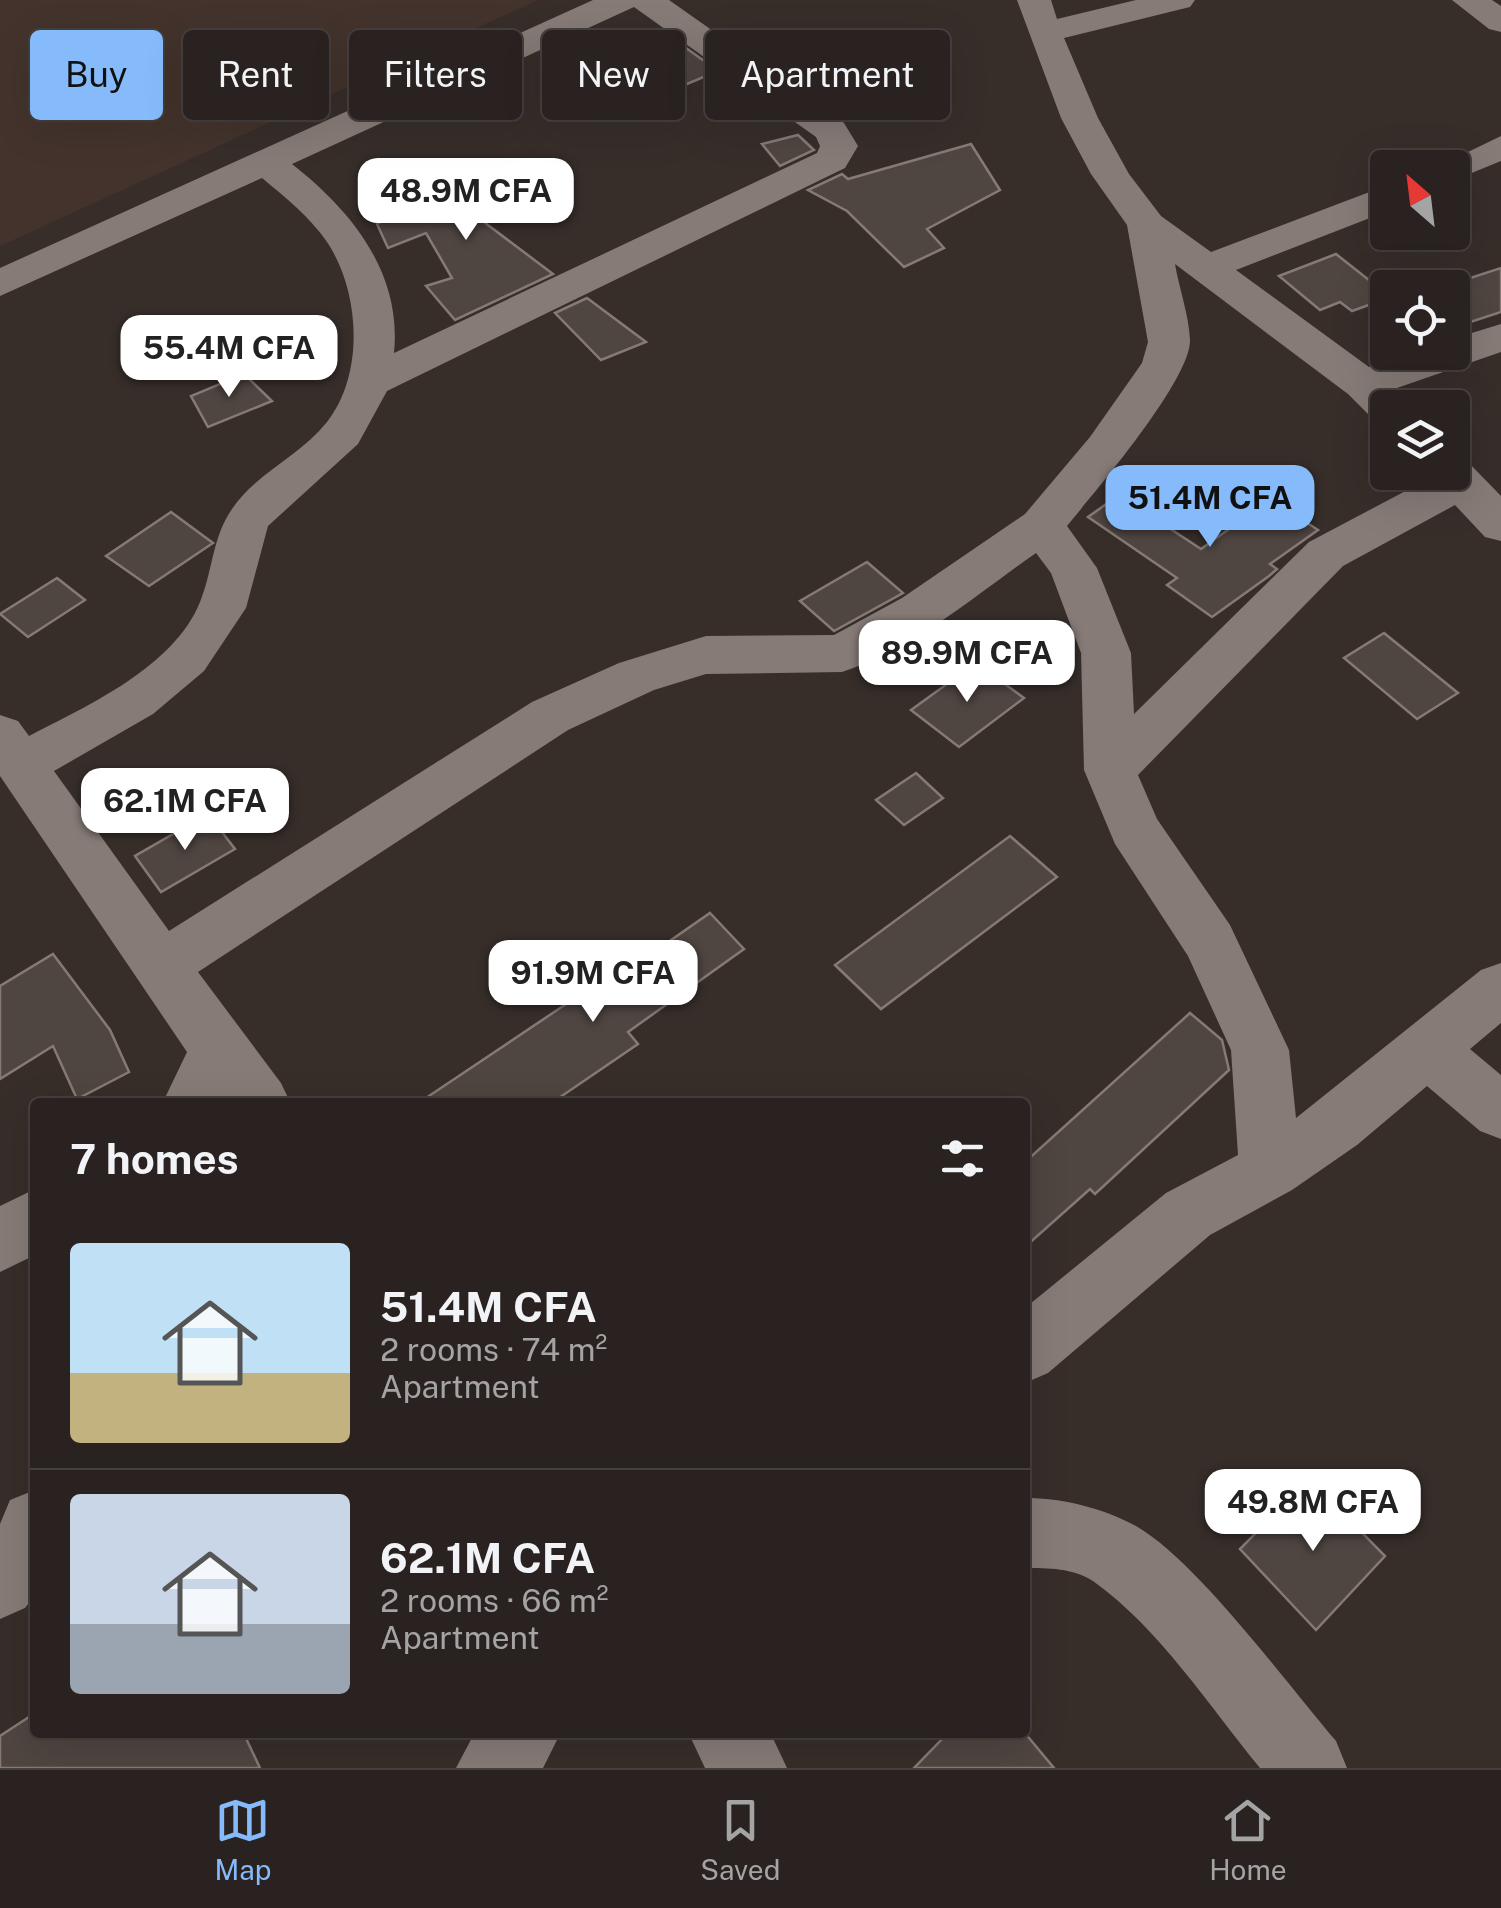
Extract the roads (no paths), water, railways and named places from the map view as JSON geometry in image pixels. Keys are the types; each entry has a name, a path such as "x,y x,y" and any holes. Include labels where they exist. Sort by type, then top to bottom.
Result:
{"street":[{"path":"0,283 621,0"},
{"path":"370,382 832,160 840,146 831,131 646,0"},
{"path":"1178,0 1039,16 1093,142 1123,196 1147,224 1370,391"},
{"path":"1469,0 1501,22"},
{"path":"1470,162 1501,147"},
{"path":"257,1098 11,749 113,717 180,664 222,608 235,551 250,517 340,435 364,400 375,366 374,331 351,247 266,162"},
{"path":"1206,268 1370,205"},
{"path":"162,964 550,716 637,676 706,655 842,653 920,612 1041,526 1106,448 1163,364 1167,328 1147,224"},
{"path":"1389,390 1501,337"},
{"path":"1110,770 1326,554 1434,490"},
{"path":"1468,490 1501,525"},
{"path":"1041,526 1073,568 1106,653 1110,770 1134,829 1210,942 1240,999 1260,1050 1270,1170"},
{"path":"1030,1346 1188,1214 1270,1170 1336,1125 1501,988"},
{"path":"1426,1048 1501,1112"},
{"path":"195,1098 219,1049"},
{"path":"0,1242 30,1221"},
{"path":"1030,1534 1058,1533 1113,1552 1168,1602 1310,1768"},
{"path":"0,1583 30,1541"},
{"path":"494,1768 519,1738"},
{"path":"728,1738 749,1768"}]}
